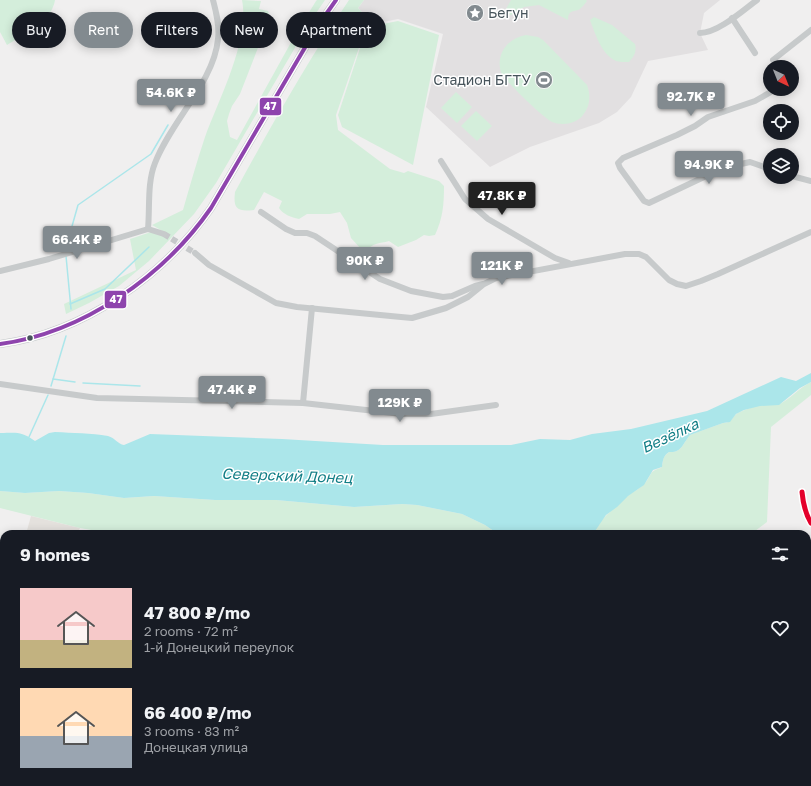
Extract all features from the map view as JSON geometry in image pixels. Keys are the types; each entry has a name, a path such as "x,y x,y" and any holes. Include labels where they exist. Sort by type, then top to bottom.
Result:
{"main road":[{"path":"0,344 43,333 92,313 142,282 178,249 196,229 215,202 317,27 336,0"}],"street":[{"path":"148,229 150,185 154,165 161,148 206,76 215,57 218,38 217,15 213,0"},
{"path":"700,33 707,33 732,18 757,0"},
{"path":"732,18 755,53"},
{"path":"773,60 811,30"},
{"path":"763,167 750,162 723,168 649,203 644,201 618,163 630,155 695,126 708,117 755,101 764,96"},
{"path":"441,161 465,199 488,219 556,258 570,263"},
{"path":"799,178 811,181"},
{"path":"261,212 286,229 295,233 307,233 315,236 380,279 411,291 443,297 452,296 475,286 484,284"},
{"path":"0,271 49,259 148,229 164,234"},
{"path":"195,253 210,265 276,303 412,318 446,308 457,303 468,297 484,284 496,278 570,263 625,254 639,254 646,257 653,262 669,280 686,286 712,277 811,232"},
{"path":"303,403 312,308"},
{"path":"0,384 97,398 303,403 402,414 431,414 496,405"}],"shaded area":[{"path":"364,0 720,0 704,13 700,33 708,50 648,61 631,97 617,112 599,123 530,147 490,167 426,107 443,34 398,19 386,21 386,12 362,12 358,8"},
{"path":"31,516 80,528 79,530 27,530"}],"green space":[{"path":"0,0 55,0 50,12 12,12 12,42 7,45 0,32"},
{"path":"242,0 261,1 259,9 268,12 243,12"},
{"path":"317,0 325,0 317,12 309,12"},
{"path":"349,0 364,0 358,8 362,12 341,12"},
{"path":"511,0 587,1 580,9 570,13 568,20 539,5 524,7 511,15 506,14 506,9"},
{"path":"594,17 612,25 635,44 635,54 629,62 616,61 611,58 602,48 590,20"},
{"path":"398,21 439,35 413,165 342,127 338,115 360,48 386,48 386,23"},
{"name":"Стадион БГТУ","path":"526,35 538,37 543,40 587,85 589,93 588,104 583,115 577,120 564,124 552,122 534,108 502,75 500,61 504,49 513,40"},
{"path":"239,48 258,48 240,94 232,106 227,121 230,137 237,140 288,48 295,48 216,183 194,214 149,261 119,286 66,314 64,304 136,270 130,239 151,232 166,233 152,225 183,210 205,137"},
{"path":"318,48 359,48 336,115 338,130 390,169 404,173 408,171 439,181 444,186 444,199 440,223 435,235 424,235 398,247 389,241 378,243 369,248 361,249 351,238 347,223 340,212 330,214 307,214 299,219 285,214 279,208 282,201 264,192 254,210 240,210 237,208 235,202 235,192"},
{"path":"456,92 472,107 457,123 441,108"},
{"path":"476,111 492,126 477,141 461,126"},
{"path":"811,382 811,395 771,427 767,522 756,530 595,530 599,523 628,495 642,486 652,472 661,468 666,454 680,449 690,435 729,422 737,413 751,408 762,405 780,404"},
{"path":"0,491 25,493 59,491 124,498 154,496 215,500 276,500 354,507 402,504 417,505 462,514 492,530 91,530 0,508"}],"water":[{"path":"811,373 811,382 800,388 779,405 760,406 744,410 736,414 730,422 723,423 690,435 680,449 669,452 664,457 662,467 653,470 644,485 628,496 606,515 596,530 492,530 462,514 417,505 402,504 354,507 276,500 215,500 154,496 124,498 59,491 25,493 0,491 0,433 19,433 35,441 49,433 55,432 95,434 108,436 124,445 150,434 282,439 383,445 511,445 540,439 570,440 592,434 631,429 707,411 781,377 796,381"}],"waterway":[{"path":"65,251 78,205 151,154 168,125"},
{"path":"70,304 105,289 149,247"},
{"path":"66,256 71,309"},
{"path":"51,386 66,336"},
{"path":"53,379 75,382"},
{"path":"83,383 140,386"},
{"path":"29,437 48,395"}],"tunnel":[{"path":"164,234 195,253"}],"transit line":[{"name":"47","path":"0,344 31,338 61,328 91,314 119,297 145,278 170,256 192,233 211,208 317,27 336,0"},
{"path":"802,492 807,515 811,523"}],"place":[{"name":"Бегун","path":"475,13"},
{"name":"Стадион БГТУ","path":"544,80"}],"water label":[{"name":"Везёлка","path":"670,436"},
{"name":"Северский Донец","path":"287,476"}]}
